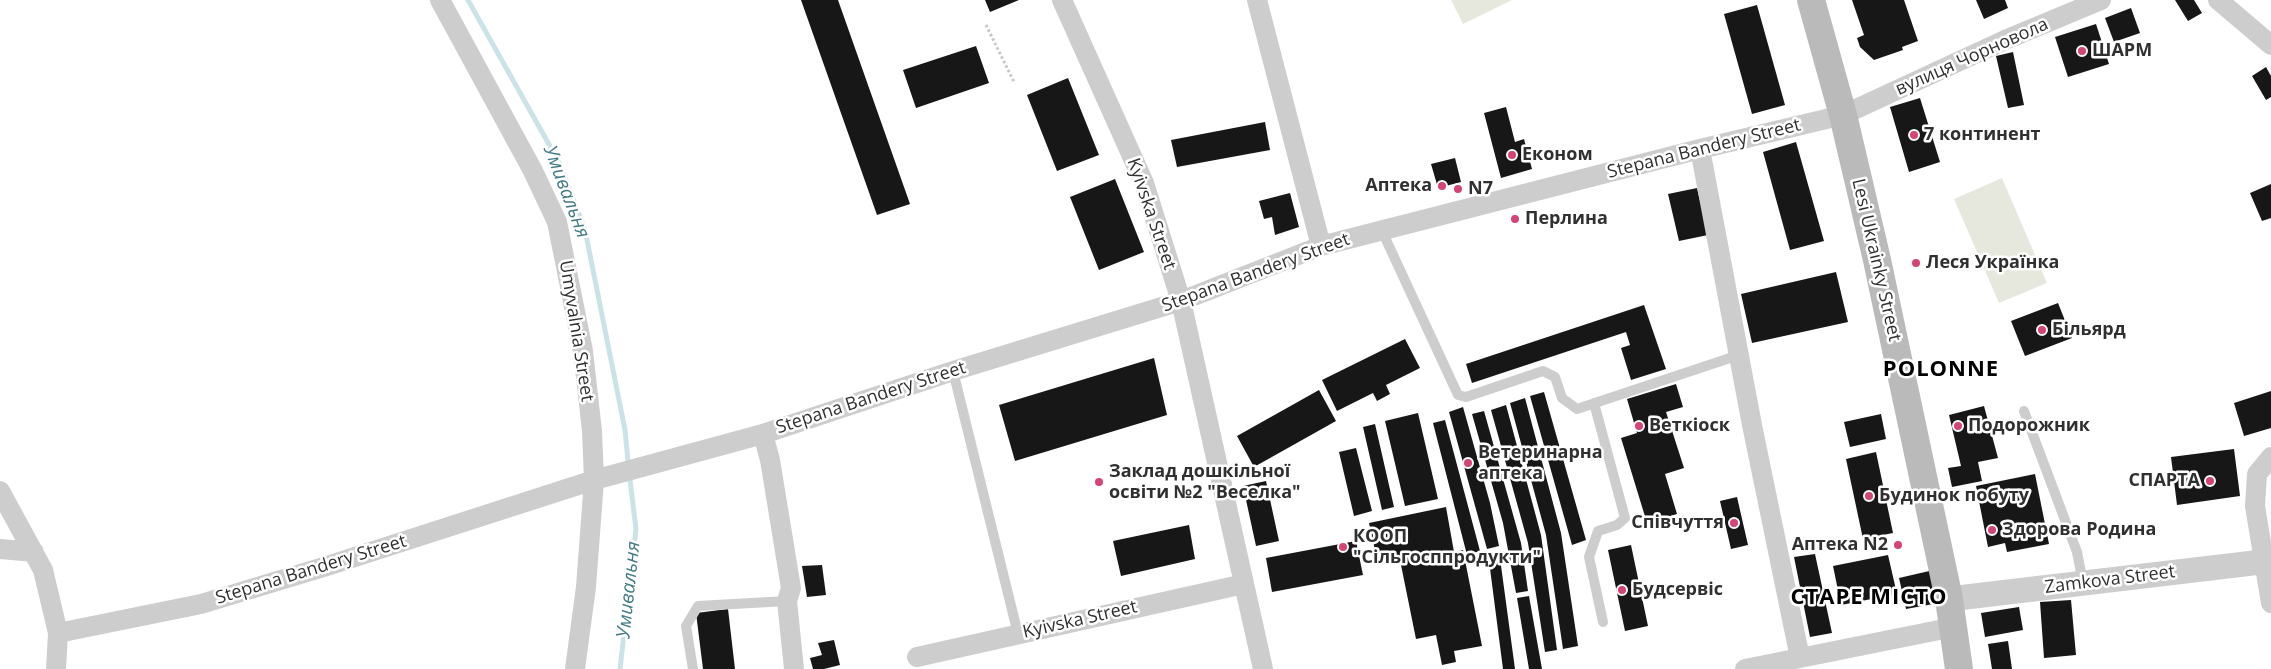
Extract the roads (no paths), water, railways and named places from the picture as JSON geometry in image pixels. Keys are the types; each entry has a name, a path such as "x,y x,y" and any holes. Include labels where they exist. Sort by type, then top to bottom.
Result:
{"main road":[{"name":"Lesi Ukrainky Street","path":"1810,0 1843,115 1877,260 1949,600 1959,669"}],"street":[{"name":"Umyvalnia Street","path":"440,0 534,171 557,222 583,351 592,431 594,480"},
{"name":"Kyivska Street","path":"1062,0 1144,183 1181,301 1263,669"},
{"path":"1257,0 1321,246"},
{"name":"вулиця Чорновола","path":"1843,115 2005,40 2101,0"},
{"path":"2218,0 2271,45"},
{"name":"Stepana Bandery Street","path":"58,634 201,604 327,566 594,480 763,434 953,371 1181,301 1321,246 1700,149 1843,115"},
{"path":"1700,149 1800,658"},
{"name":"Stepana Bandery Street","path":"763,434 770,460 791,588 788,602 794,669"},
{"path":"2271,457 2257,474 2255,506 2268,562 2271,603"},
{"path":"575,669 586,587 594,480"},
{"path":"0,491 43,570 58,634 56,669"},
{"path":"0,549 34,552"},
{"name":"Zamkova Street","path":"1949,600 2268,562"},
{"name":"Kyivska Street","path":"917,657 1244,584"},
{"path":"1745,669 1954,627"}],"lane":[{"path":"1382,231 1458,396 1466,397 1543,371 1555,377 1562,398 1567,404 1577,409 1739,355"},
{"path":"953,371 1018,634"},
{"path":"1594,402 1625,518 1617,525 1598,531 1589,556 1603,622"},
{"path":"2024,411 2077,552 2083,584"},
{"path":"693,669 686,626 698,606 788,602"}],"waterway":[{"name":"Умивальня","path":"468,0 560,164 585,230 625,430 628,461"},
{"name":"Умивальня","path":"620,669 636,529 630,480"}],"place":[{"name":"ШАРМ","path":"2082,51"},
{"name":"7 континент","path":"1914,135"},
{"name":"Економ","path":"1512,155"},
{"name":"Аптека","path":"1442,186"},
{"name":"N7","path":"1458,189"},
{"name":"Перлина","path":"1515,219"},
{"name":"Леся Українка","path":"1916,263"},
{"name":"Більярд","path":"2042,330"},
{"name":"Веткіоск","path":"1639,426"},
{"name":"Подорожник","path":"1958,426"},
{"name":"Ветеринарна аптека","path":"1468,463"},
{"name":"СПАРТА","path":"2210,481"},
{"name":"Заклад дошкільної освіти №2 \"Веселка\"","path":"1099,482"},
{"name":"Будинок побуту","path":"1869,496"},
{"name":"Співчуття","path":"1734,523"},
{"name":"Здорова Родина","path":"1992,530"},
{"name":"Аптека N2","path":"1898,545"},
{"name":"КООП \"Сільгосппродукти\"","path":"1343,547"},
{"name":"Будсервіс","path":"1622,590"}],"district":[{"name":"POLONNE","path":"1941,370"},
{"name":"СТАРЕ МІСТО","path":"1869,598"}]}
